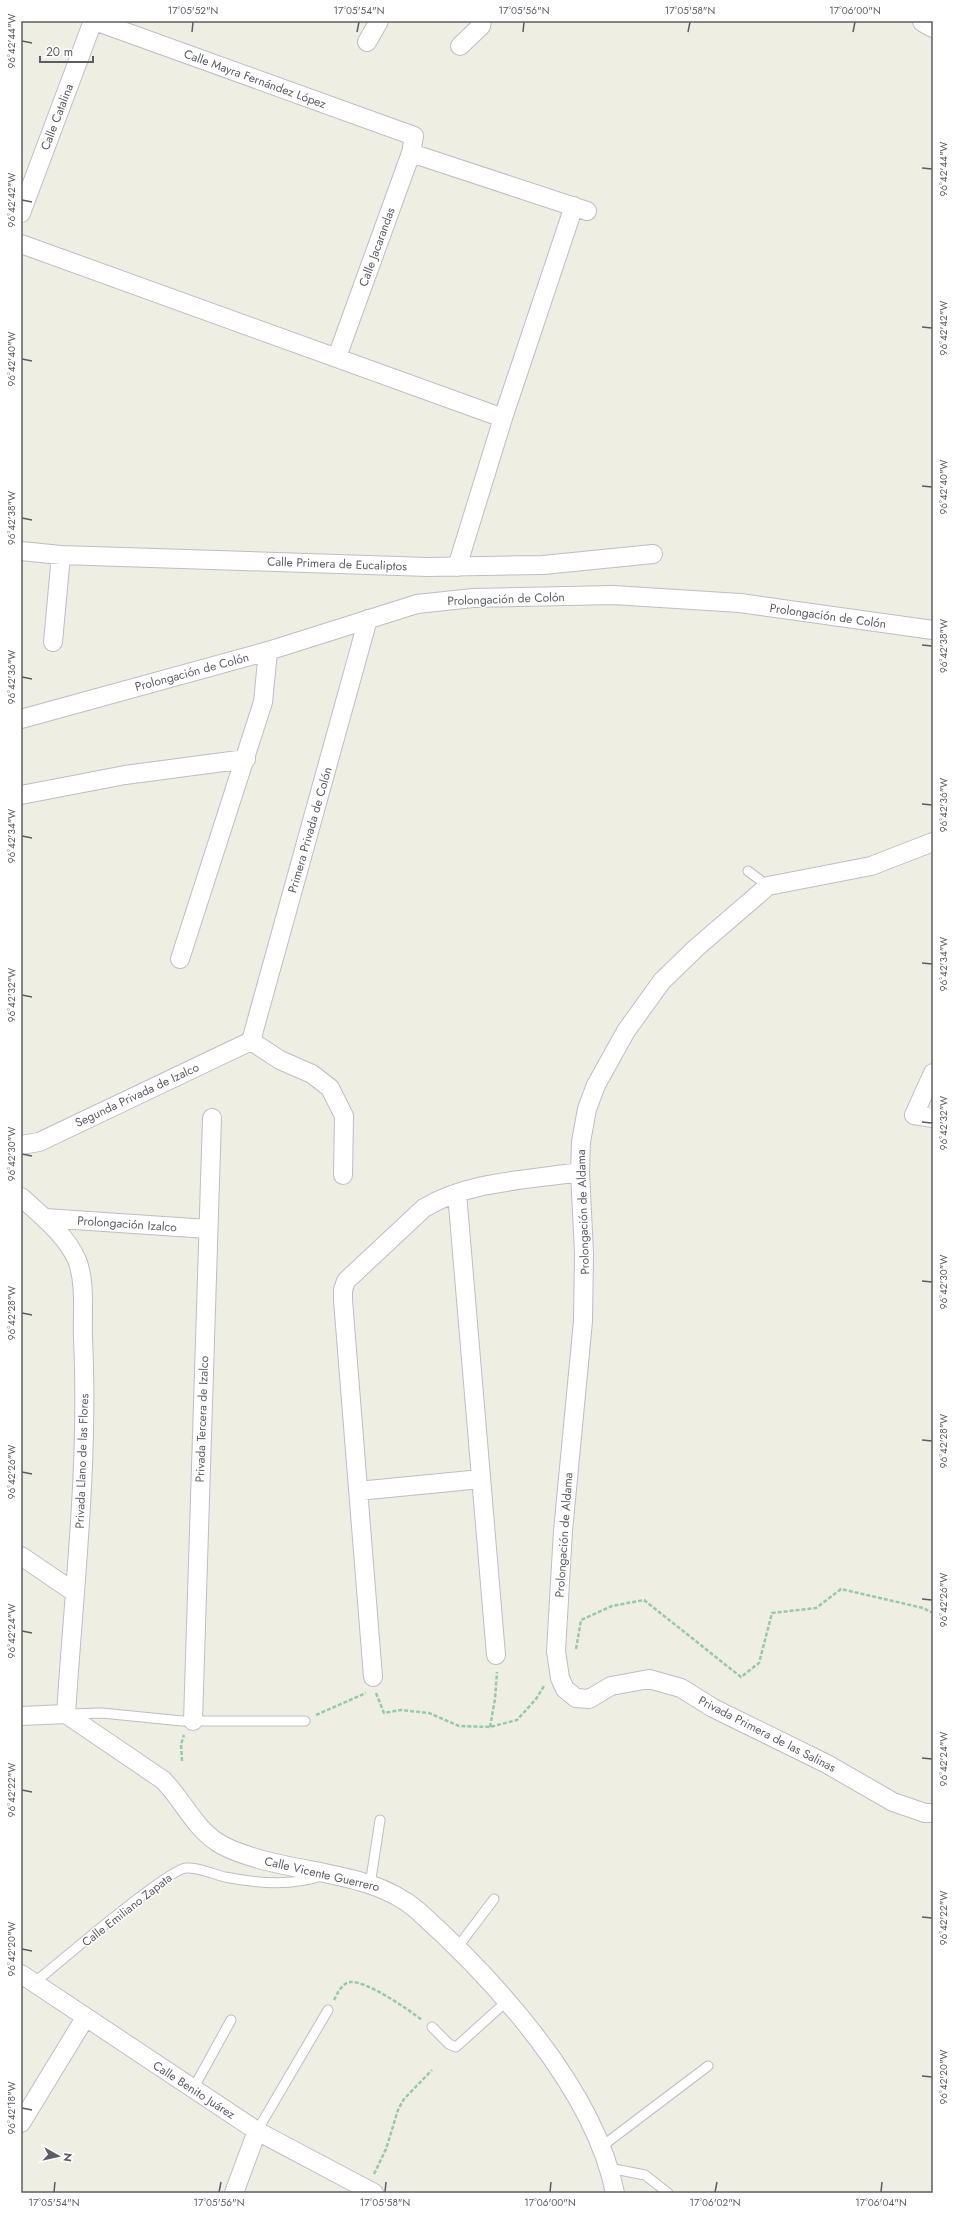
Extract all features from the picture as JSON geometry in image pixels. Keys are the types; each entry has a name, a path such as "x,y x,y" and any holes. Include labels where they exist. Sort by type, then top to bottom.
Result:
{"street":[{"name":"Calle Mayra Fernández López","path":"94,21 581,209 503,418"},
{"name":"Calle Catalina","path":"21,213 94,21"},
{"path":"367,42 379,21"},
{"path":"460,46 480,26 482,21"},
{"path":"924,21 933,26"},
{"name":"Calle Jacarandas","path":"337,357 412,144"},
{"path":"21,244 503,418 458,567"},
{"name":"Calle Primera de Eucaliptos","path":"21,551 61,555 458,567 543,565 653,554"},
{"path":"53,642 61,555"},
{"name":"Prolongación de Colón","path":"21,719 268,651 417,604 473,598 613,595 740,603 933,630"},
{"name":"Primera Privada de Colón","path":"251,1041 363,644 368,619"},
{"path":"180,959 246,759 263,702 268,651"},
{"path":"21,795 125,775 246,759"},
{"name":"Prolongación de Aldama","path":"576,1698 565,1689 560,1678 557,1664 563,1531 583,1321 584,1253 580,1172 581,1142 587,1109 609,1059 626,1031 662,981 679,962 768,886 871,866 933,842"},
{"path":"251,1041 280,1060 312,1074 330,1088 344,1116 343,1175"},
{"name":"Segunda Privada de Izalco","path":"21,1145 39,1142 251,1041"},
{"path":"933,1073 914,1115 933,1118"},
{"name":"Privada Tercera de Izalco","path":"189,1725 212,1118"},
{"path":"372,1686 343,1290 351,1275 424,1208 439,1199 480,1187 580,1172"},
{"path":"457,1193 496,1655"},
{"name":"Privada Llano de las Flores","path":"21,1197 45,1218 72,1251 77,1262 81,1286 86,1391 85,1447 66,1714"},
{"name":"Prolongación Izalco","path":"45,1218 208,1229"},
{"path":"358,1491 481,1479"},
{"path":"21,1556 74,1592"},
{"name":"Privada Primera de las Salinas","path":"576,1698 589,1699 611,1686 648,1679 681,1688 713,1708 827,1764 893,1802 933,1813"},
{"path":"21,1716 66,1714"},
{"name":"Calle Vicente Guerrero","path":"66,1714 163,1780 175,1792 197,1823 217,1842 251,1857 370,1884 404,1899 456,1948 507,2001 547,2052 574,2093 601,2147 609,2168 615,2193"},
{"name":"Calle Benito Juárez","path":"27,1978 257,2131 370,2191"},
{"path":"21,2123 85,2018"},
{"path":"234,2193 257,2131"}],"lane":[{"path":"748,871 768,886"},
{"path":"66,1714 102,1713 168,1720 189,1725 305,1721"},
{"path":"370,1884 380,1820"},
{"name":"Calle Emiliano Zapata","path":"27,1978 154,1886 180,1869 192,1868 249,1881 298,1882 324,1874"},
{"path":"456,1948 494,1899"},
{"path":"432,2027 449,2044 456,2047 507,2001"},
{"path":"257,2131 328,2010"},
{"path":"193,2089 231,2020"},
{"path":"601,2147 708,2066"},
{"path":"609,2168 644,2175 668,2193"}],"path":[{"path":"305,1721 372,1686 384,1713 401,1710 429,1713 458,1726 490,1727 517,1720 536,1699 557,1664 576,1650 581,1620 612,1606 644,1600 741,1677 759,1663 772,1613 816,1608 841,1589 923,1608 933,1612"},
{"path":"490,1727 497,1680 496,1655"},
{"path":"182,1761 181,1744 189,1725"},
{"path":"328,2010 344,1985 349,1982 358,1983 396,2002 432,2027"},
{"path":"370,2191 386,2149 398,2110 404,2099 432,2070"}]}
